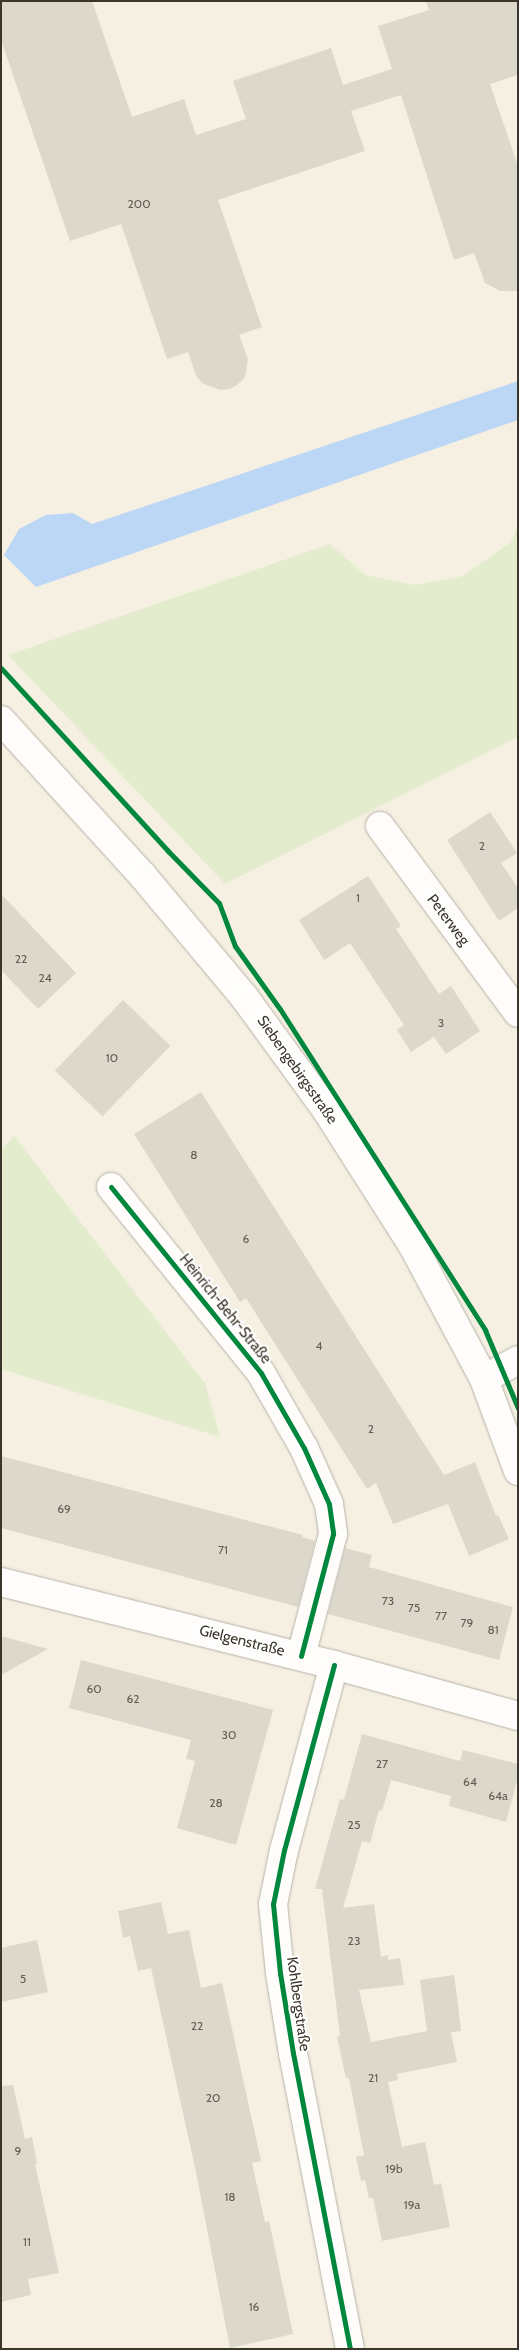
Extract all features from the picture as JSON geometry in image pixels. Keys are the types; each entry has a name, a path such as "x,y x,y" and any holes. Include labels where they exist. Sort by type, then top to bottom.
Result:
{"street":[{"name":"Siebengebirgsstraße","path":"1,720 142,876 245,998 327,1111 413,1246 484,1379 518,1471"},
{"name":"Peterweg","path":"380,826 518,1013"},
{"name":"Heinrich-Behr-Straße","path":"111,1187 261,1373 304,1448 329,1504 334,1534 301,1656"},
{"path":"484,1379 518,1360"},
{"name":"Gielgenstraße","path":"1,1582 301,1656 515,1715"},
{"name":"Kohlbergstraße","path":"334,1665 284,1850 273,1904 280,1974 293,2053 350,2349"}],"green space":[{"path":"518,525 518,737 225,884 8,655 330,544 365,575 415,585 463,576 511,542"},
{"path":"14,1136 205,1383 220,1437 1,1369 1,1150"}],"water":[{"path":"518,381 518,420 36,587 4,555 19,529 46,515 73,513 92,524"}],"building":[{"path":"1,1 92,1 132,117 184,99 196,135 246,119 233,81 331,48 343,85 392,69 378,26 429,10 426,1 518,1 518,75 490,84 518,166 518,291 500,291 485,283 474,253 454,260 401,95 351,111 365,151 218,200 262,327 239,335 248,359 245,377 238,384 230,389 220,390 202,383 196,375 188,352 167,359 121,224 70,241 1,40"},
{"path":"490,812 517,853 501,863 518,888 518,908 499,921 447,840"},
{"path":"368,876 401,926 396,929 439,994 451,986 480,1031 446,1054 434,1037 411,1052 397,1030 404,1025 350,943 324,960 299,920"},
{"path":"1,894 76,973 38,1009 1,970"},
{"path":"123,1000 170,1046 102,1116 55,1070"},
{"path":"201,1092 444,1475 475,1462 496,1516 498,1515 509,1539 469,1556 448,1504 393,1524 376,1483 367,1489 246,1298 240,1302 134,1134"},
{"path":"1,1456 303,1535 302,1537 315,1541 298,1607 1,1528"},
{"path":"345,1548 372,1555 369,1567 513,1607 499,1660 328,1614"},
{"path":"1,1636 48,1649 1,1675"},
{"path":"81,1660 273,1710 236,1845 177,1828 195,1761 186,1759 191,1740 69,1708"},
{"path":"362,1734 460,1761 463,1750 518,1764 518,1777 506,1822 449,1806 451,1796 391,1780 382,1811 379,1810 370,1843 362,1841 343,1908 374,1904 381,1957 388,1955 388,1960 400,1958 404,1985 359,1990 371,2042 427,2031 420,1980 454,1975 461,2031 451,2032 457,2062 397,2074 398,2080 388,2082 402,2147 425,2142 434,2185 441,2183 450,2227 382,2241 373,2198 369,2198 365,2180 361,2181 356,2157 364,2155 349,2078 346,2078 337,2037 340,2036 322,1889 315,1889 340,1799 344,1800"},
{"path":"161,1902 168,1934 189,1930 201,1988 222,1983 261,2161 252,2163 265,2222 269,2221 293,2334 230,2348 196,2172 151,1968 138,1971 130,1936 123,1938 118,1911"},
{"path":"37,1940 48,1992 1,2002 1,1948"},
{"path":"13,2085 25,2139 32,2137 37,2163 35,2164 59,2273 28,2279 31,2295 1,2302 1,2086"}],"cycle path":[{"path":"1,668 168,851 219,903 235,946 280,1009 485,1330 518,1408"},
{"path":"111,1187 261,1373 304,1448 329,1504 333,1534 301,1656"},
{"path":"334,1665 284,1850 273,1904 280,1973 293,2053 350,2349"}]}
